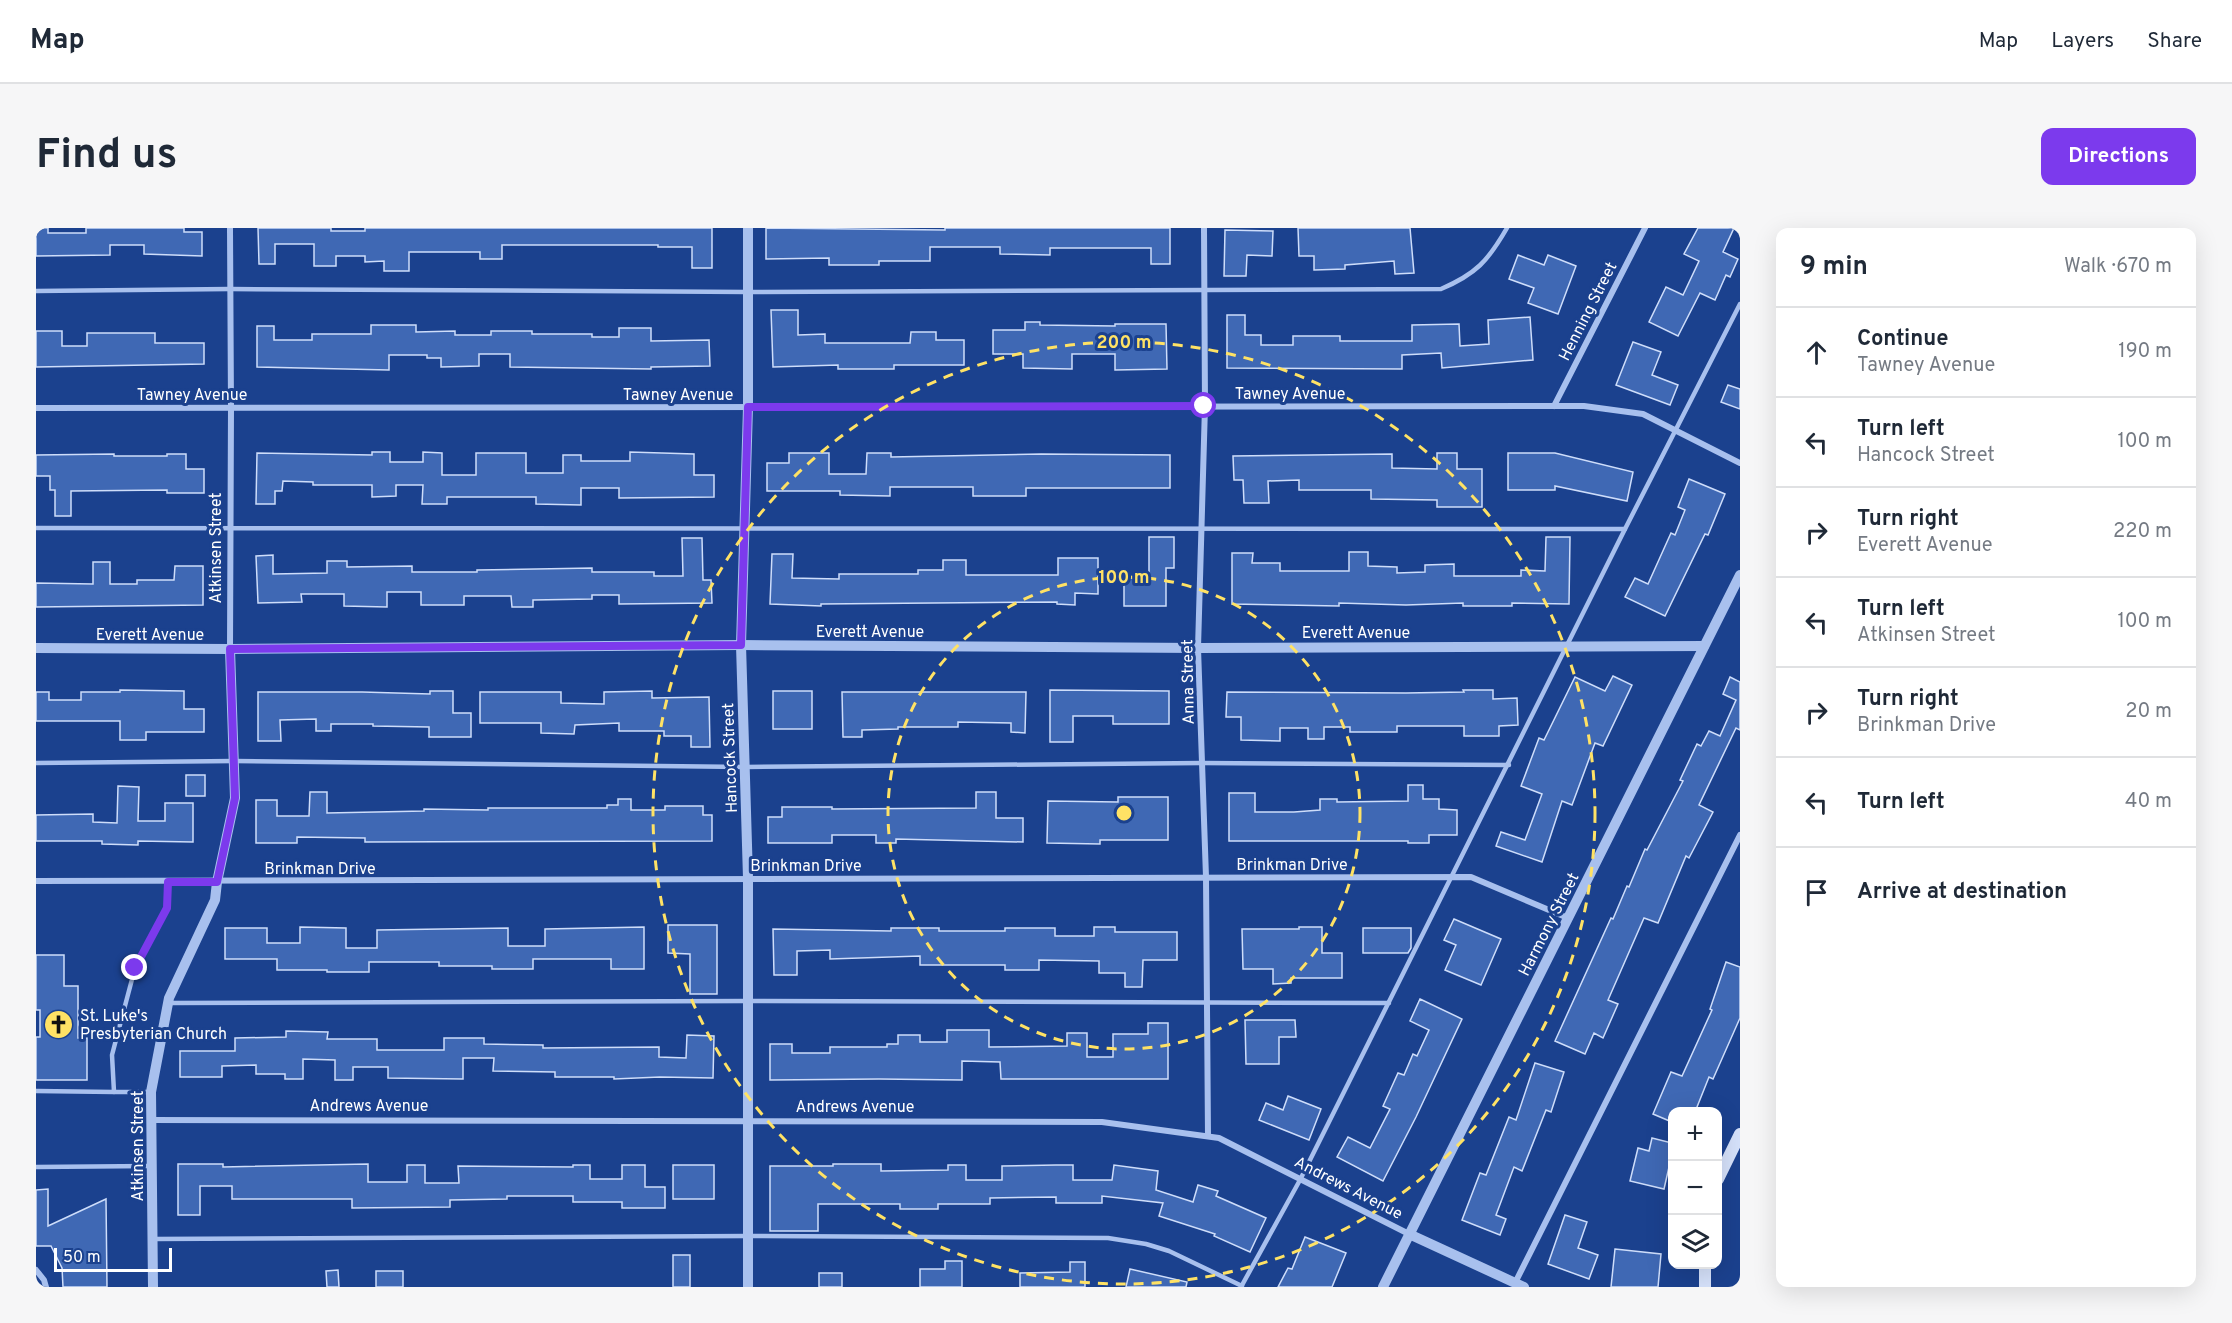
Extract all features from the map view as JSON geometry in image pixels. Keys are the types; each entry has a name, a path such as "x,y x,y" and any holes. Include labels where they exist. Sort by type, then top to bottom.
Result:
{"main road":[{"path":"1722,1171 1740,1134"},
{"path":"1705,1269 1705,1287"}],"street":[{"name":"Atkinsen Street","path":"153,1287 151,1092 169,1003 215,900 235,798 230,649 230,228"},
{"name":"Hancock Street","path":"748,228 748,407 741,645 748,878 748,1287"},
{"name":"Anna Street","path":"1204,228 1204,406 1198,648 1206,877 1208,1136"},
{"name":"Henning Street","path":"1554,406 1645,228"},
{"name":"Tawney Avenue","path":"36,408 1584,406 1643,414 1740,463"},
{"name":"Harmony Street","path":"1383,1287 1740,575"},
{"name":"Everett Avenue","path":"36,648 230,649 741,645 1198,648 1704,646"},
{"path":"1517,1286 1740,834"},
{"name":"Brinkman Drive","path":"36,881 1471,877 1568,918"},
{"name":"Andrews Avenue","path":"150,1120 1101,1122 1219,1138 1517,1286"},
{"path":"36,1270 40,1273 46,1287"}],"lane":[{"path":"36,291 230,289 748,292 1441,289 1466,278 1493,253 1506,228"},
{"path":"153,1239 748,1236 1108,1238 1146,1244 1169,1251 1241,1287 1300,1180 1740,304"},
{"path":"36,528 1625,529"},
{"path":"36,764 234,761 745,767 1202,763 1509,765"},
{"path":"114,1092 112,1055 135,968 167,908 168,882"},
{"path":"169,1003 748,1001 1389,1003"},
{"path":"36,1091 151,1092"},
{"path":"36,1167 151,1166"}],"building":[{"path":"36,228 48,228 48,233 86,233 86,228 184,228 184,232 202,232 202,256 144,254 144,245 110,245 110,255 36,256"},
{"path":"258,228 331,228 331,231 365,231 365,228 712,228 712,268 692,268 692,247 658,247 658,245 502,245 502,259 480,259 480,252 409,252 409,271 384,271 384,261 365,262 365,256 336,256 336,266 314,266 314,244 275,244 275,264 259,264"},
{"path":"766,228 945,230 945,228 1170,228 1170,264 1151,264 1151,248 1050,248 1050,255 1000,254 1000,247 930,247 930,261 879,261 879,265 829,265 829,258 766,259"},
{"path":"1298,228 1410,228 1414,273 1395,274 1394,261 1345,265 1345,269 1314,270 1314,256 1299,256"},
{"path":"1698,228 1734,228 1723,252 1738,259 1730,277 1726,275 1715,300 1700,293 1678,336 1649,322 1666,287 1683,295 1699,261 1684,254"},
{"path":"1225,230 1273,231 1272,256 1247,255 1246,276 1224,276"},
{"path":"1518,255 1544,265 1548,255 1576,266 1558,314 1528,303 1534,288 1509,279"},
{"path":"771,310 798,310 798,335 825,334 825,343 910,343 911,332 936,332 936,340 964,340 964,365 894,365 894,369 838,369 838,365 773,367"},
{"path":"1227,315 1245,315 1245,335 1261,335 1261,345 1293,345 1293,336 1340,336 1340,341 1412,341 1412,325 1459,324 1460,346 1489,344 1488,320 1530,317 1533,360 1442,368 1441,353 1402,355 1402,369 1227,368"},
{"path":"1025,322 1040,322 1040,325 1166,324 1167,369 1115,370 1115,354 1072,354 1072,369 1023,368 1023,354 993,354 993,330 1025,330"},
{"path":"371,325 416,325 416,332 455,331 455,335 491,335 491,331 532,331 532,334 592,334 592,337 619,337 619,328 651,328 651,341 709,340 710,366 651,367 651,369 510,367 510,354 479,354 479,366 441,367 441,358 427,358 427,355 389,355 389,370 257,367 257,326 274,326 274,340 312,340 312,334 371,334"},
{"path":"36,331 62,331 62,346 87,346 87,333 155,333 155,343 204,343 204,364 36,367"},
{"path":"1633,342 1661,352 1652,375 1678,385 1670,405 1616,385"},
{"path":"1728,385 1740,389 1740,409 1721,402"},
{"path":"372,452 390,452 390,462 423,462 423,452 442,453 442,475 476,475 476,453 526,453 526,473 563,473 563,455 581,455 581,461 630,461 630,452 694,454 694,475 714,475 714,497 619,498 619,488 581,488 581,505 536,504 536,497 447,497 447,504 422,504 423,485 396,485 396,496 372,497 372,485 313,485 313,482 283,481 282,491 275,491 275,504 256,504 257,453 372,455"},
{"path":"789,453 829,453 829,474 866,474 867,453 891,453 891,457 1041,454 1170,455 1170,488 1026,488 1026,496 973,496 973,487 890,487 890,496 840,495 840,491 767,491 767,463 789,463"},
{"path":"1437,453 1457,453 1457,469 1482,469 1482,507 1437,507 1437,500 1371,499 1371,490 1299,490 1299,480 1268,481 1269,503 1244,503 1243,480 1234,480 1233,456 1392,454 1392,468 1437,469"},
{"path":"1508,453 1555,453 1633,472 1627,501 1555,486 1555,490 1508,490"},
{"path":"114,454 114,456 167,456 167,454 186,454 186,469 204,469 204,493 167,493 167,490 71,491 71,516 55,516 55,490 50,490 50,476 36,476 36,455"},
{"path":"1689,479 1725,494 1708,535 1705,534 1665,616 1625,597 1635,578 1648,584 1671,533 1675,535 1685,510 1678,507"},
{"path":"1149,537 1174,537 1174,568 1166,568 1166,606 1124,606 1124,578 1149,578"},
{"path":"1546,537 1570,537 1569,604 1512,603 1512,606 1463,606 1463,603 1406,605 1339,603 1339,606 1232,604 1232,553 1253,553 1252,563 1280,563 1280,571 1349,571 1349,552 1368,552 1368,566 1397,567 1397,573 1425,572 1425,565 1454,564 1454,576 1521,576 1521,570 1545,571"},
{"path":"682,538 702,538 703,580 711,580 712,603 619,604 619,595 592,595 592,599 533,600 533,607 512,607 511,596 464,596 464,605 421,605 421,592 387,592 387,607 344,606 344,594 301,594 302,602 258,603 256,556 273,555 273,574 327,573 327,561 347,561 347,567 412,566 412,572 592,568 592,572 654,572 654,576 683,576"},
{"path":"772,554 793,554 792,578 839,579 839,574 918,574 918,570 943,570 943,560 966,560 966,575 1058,575 1058,558 1098,558 1098,594 1075,593 1075,605 1057,604 1057,602 821,604 821,606 770,604"},
{"path":"93,562 110,562 110,584 137,584 137,580 174,580 175,566 203,566 203,605 36,607 36,583 93,584"},
{"path":"1613,676 1632,685 1603,746 1595,743 1572,805 1562,801 1542,862 1496,846 1501,832 1525,840 1542,794 1521,786 1539,738 1544,740 1575,677 1605,691"},
{"path":"1730,677 1740,682 1740,730 1736,728 1699,805 1713,812 1689,858 1686,856 1658,923 1644,918 1608,1000 1618,1004 1603,1038 1594,1033 1585,1054 1555,1041 1611,918 1613,919 1645,849 1647,850 1683,781 1680,780 1697,744 1701,746 1709,731 1720,736 1736,700 1723,694"},
{"path":"120,690 184,691 184,709 204,709 204,732 146,732 146,740 120,740 120,721 36,721 36,692 49,692 49,700 81,700 81,692 120,692"},
{"path":"1050,690 1169,691 1169,724 1113,724 1113,716 1073,716 1073,742 1050,742"},
{"path":"1463,690 1493,690 1493,699 1517,698 1518,725 1499,726 1499,736 1464,736 1464,726 1397,726 1397,732 1350,732 1350,727 1324,727 1324,739 1308,739 1308,728 1280,728 1280,741 1241,740 1241,717 1226,717 1227,692 1406,693 1464,692"},
{"path":"430,691 453,691 453,713 471,713 471,737 429,737 429,727 373,726 373,724 331,724 331,731 316,731 316,719 280,720 281,741 258,741 258,692 430,694"},
{"path":"652,691 652,698 709,697 710,747 691,747 691,736 664,736 664,731 619,731 619,723 575,725 574,734 541,733 541,723 480,723 480,692 561,692 561,703 604,704 604,692"},
{"path":"773,691 812,691 812,729 773,729"},
{"path":"842,692 1026,692 1025,733 1011,732 1011,723 958,722 958,727 898,727 898,729 862,730 862,737 843,737"},
{"path":"186,775 205,775 205,796 186,796"},
{"path":"1408,785 1423,785 1423,799 1439,799 1439,809 1457,810 1457,835 1429,835 1429,843 1229,841 1229,793 1255,793 1255,812 1294,812 1320,810 1320,799 1337,799 1337,802 1408,801"},
{"path":"118,786 139,787 138,821 165,821 165,803 193,803 193,842 138,841 138,845 102,844 102,841 36,841 36,815 93,814 93,822 117,823"},
{"path":"310,792 327,792 327,813 424,811 424,809 607,808 607,805 618,805 618,799 631,799 631,810 665,810 665,806 703,806 703,815 712,815 712,841 365,842 365,838 297,837 297,843 256,843 256,800 277,800 277,816 309,816"},
{"path":"976,792 996,792 996,818 1023,818 1023,842 896,839 896,843 876,843 876,835 832,835 832,843 768,843 768,817 782,817 782,807 976,808"},
{"path":"1118,797 1168,797 1168,840 1100,840 1100,844 1047,843 1048,801 1118,802"},
{"path":"1454,919 1501,939 1481,985 1445,970 1456,945 1444,940"},
{"path":"668,925 717,925 717,994 690,994 690,954 668,953"},
{"path":"300,927 346,928 346,948 377,948 377,930 508,928 508,946 545,946 545,929 644,927 644,969 611,969 611,959 533,959 533,969 439,966 439,962 369,962 369,972 327,972 327,970 277,970 277,959 225,959 225,928 267,928 267,943 300,943"},
{"path":"1094,927 1115,927 1115,932 1177,932 1177,960 1143,960 1142,987 1125,987 1125,973 1099,973 1099,961 1039,960 1039,970 1005,970 1005,965 920,965 920,956 830,959 830,950 797,951 797,975 774,975 773,929 891,931 891,928 939,928 939,931 1005,931 1005,928 1055,928 1055,936 1094,936"},
{"path":"1299,927 1322,927 1322,953 1342,953 1342,978 1291,978 1291,983 1273,984 1273,969 1243,969 1242,929 1299,929"},
{"path":"1363,928 1411,928 1411,948 1408,953 1363,953"},
{"name":"St. Luke's Presbyterian Church","path":"36,955 64,955 64,986 78,986 78,1038 87,1038 87,1080 36,1080 36,1037 40,1037 40,1010 36,1010"},
{"path":"1726,962 1740,967 1740,1018 1713,1079 1709,1077 1697,1107 1668,1107 1668,1120 1653,1114 1671,1072 1682,1076 1712,1010 1710,1009"},
{"path":"1420,999 1462,1019 1383,1181 1337,1157 1348,1137 1370,1148 1390,1109 1383,1106 1398,1073 1404,1075 1413,1054 1417,1056 1429,1030 1410,1021"},
{"path":"1245,1020 1295,1020 1296,1037 1279,1037 1279,1064 1246,1064"},
{"path":"1148,1023 1168,1023 1168,1079 1001,1079 1000,1062 962,1061 962,1080 770,1080 770,1044 792,1044 792,1053 830,1053 830,1047 887,1047 887,1044 898,1044 898,1035 920,1035 920,1042 947,1042 947,1030 989,1030 989,1047 1067,1046 1067,1033 1087,1033 1087,1057 1113,1057 1113,1034 1148,1034"},
{"path":"286,1031 328,1032 327,1039 377,1039 377,1050 444,1050 444,1038 484,1038 484,1044 543,1045 543,1048 659,1047 659,1057 686,1058 687,1035 714,1036 713,1078 555,1077 555,1072 493,1071 494,1058 463,1058 463,1079 388,1078 388,1067 353,1067 353,1080 335,1080 335,1060 303,1059 303,1079 285,1079 285,1074 256,1074 256,1065 222,1066 222,1077 180,1077 180,1051 235,1051 235,1038 286,1037"},
{"path":"1535,1063 1564,1072 1551,1112 1546,1110 1522,1171 1514,1167 1496,1215 1506,1219 1500,1235 1462,1220 1480,1173 1486,1175 1509,1117 1516,1120"},
{"path":"1288,1096 1321,1109 1309,1140 1259,1120 1266,1103 1283,1110"},
{"path":"1652,1138 1668,1142 1668,1172 1664,1189 1630,1181 1638,1148 1649,1151"},
{"path":"178,1164 223,1164 223,1167 368,1164 368,1182 407,1182 407,1165 425,1165 425,1183 459,1183 458,1166 573,1167 573,1165 590,1165 590,1179 622,1179 622,1165 645,1165 645,1187 665,1187 665,1208 622,1208 622,1202 573,1202 573,1196 507,1196 507,1199 450,1200 450,1207 352,1208 352,1199 232,1199 232,1186 200,1186 200,1215 178,1215"},
{"path":"833,1164 881,1164 881,1171 948,1170 948,1165 966,1165 966,1180 1002,1180 1002,1166 1073,1165 1073,1180 1112,1180 1114,1165 1158,1171 1156,1190 1193,1202 1198,1185 1218,1191 1216,1196 1266,1218 1250,1252 1214,1236 1215,1234 1159,1216 1163,1203 1102,1196 1102,1203 1056,1203 1056,1197 990,1198 990,1204 938,1204 938,1209 900,1209 900,1204 818,1204 818,1231 770,1231 770,1166 833,1166"},
{"path":"673,1165 714,1165 714,1199 673,1199"},
{"path":"48,1189 48,1226 106,1199 107,1287 63,1287 62,1268 51,1246 36,1246 36,1190"},
{"path":"1565,1215 1587,1222 1578,1248 1598,1255 1589,1279 1548,1264"},
{"path":"1305,1237 1346,1253 1332,1287 1278,1287 1288,1268 1292,1269"},
{"path":"1615,1249 1661,1254 1658,1287 1611,1287"},
{"path":"673,1255 690,1255 690,1287 673,1287"},
{"path":"945,1261 962,1261 962,1287 920,1287 920,1269 945,1269"},
{"path":"1070,1262 1085,1262 1085,1287 1020,1287 1020,1273 1070,1272"},
{"path":"1130,1269 1187,1282 1186,1287 1126,1287"},
{"path":"338,1270 339,1287 327,1287 326,1271"},
{"path":"376,1271 403,1271 403,1287 376,1287"},
{"path":"819,1273 842,1273 842,1287 819,1287"}],"place":[{"name":"St. Luke's Presbyterian Church","path":"59,1024"}],"route":[{"path":"135,968 167,908 168,882 217,882 235,798 230,649 741,645 748,407 1204,406"}]}
